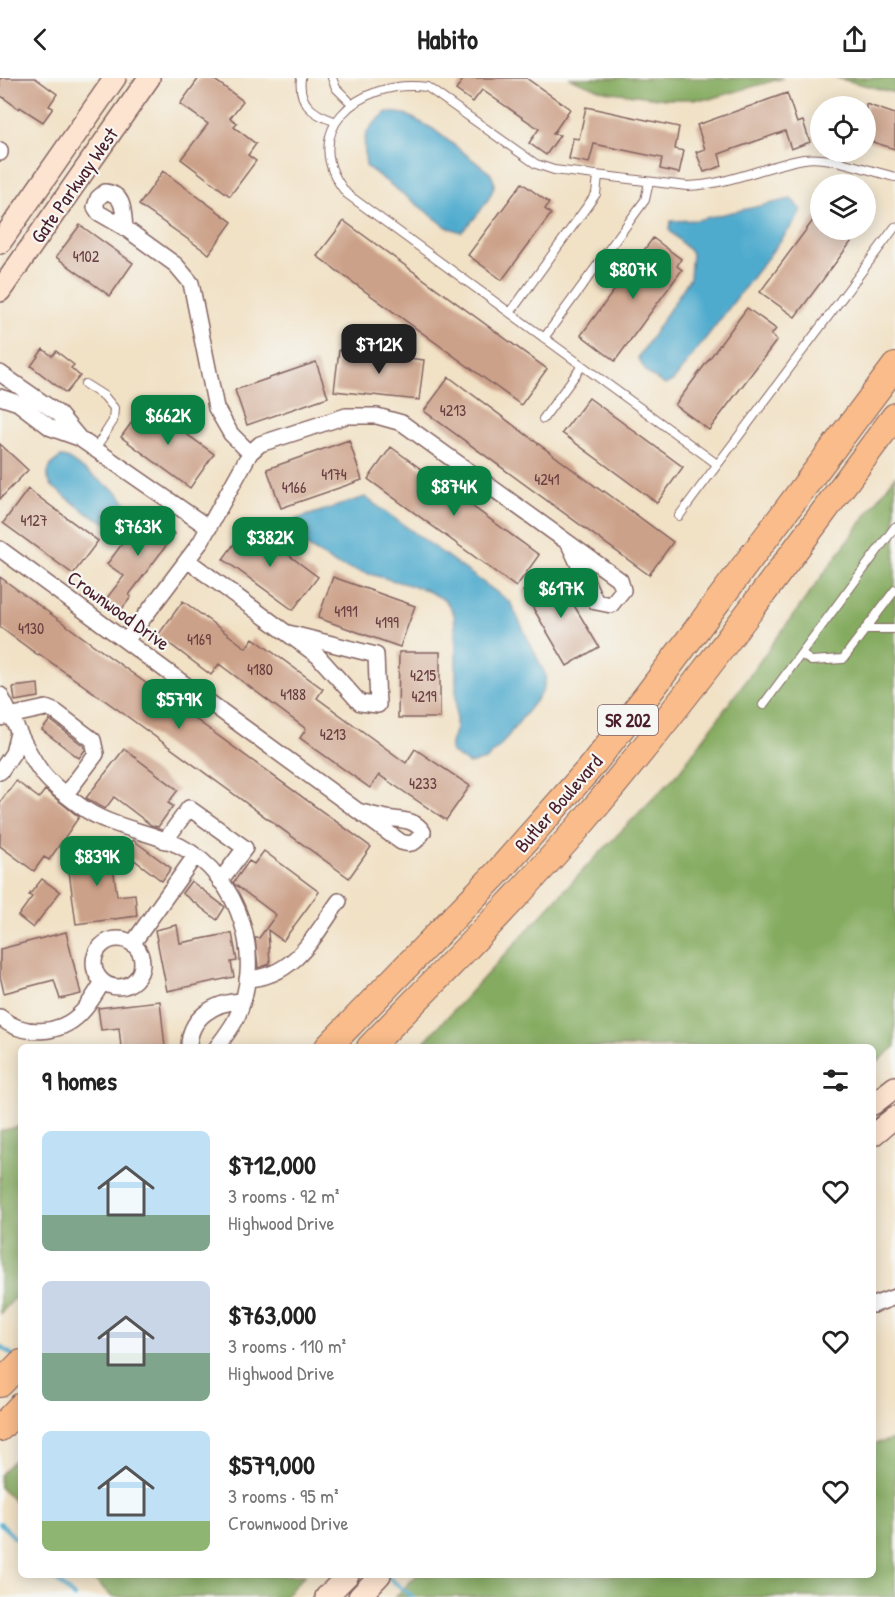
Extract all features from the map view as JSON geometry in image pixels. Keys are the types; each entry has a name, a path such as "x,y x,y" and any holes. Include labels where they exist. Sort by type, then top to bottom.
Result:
{"highway":[{"name":"Butler Boulevard","path":"331,1044 497,873 589,769 895,366"},
{"name":"Butler Boulevard","path":"373,1044 521,892 605,796 670,715 895,416"},
{"path":"0,1384 18,1366"}],"main road":[{"name":"Gate Parkway West","path":"0,243 115,78"},
{"name":"Gate Parkway West","path":"0,291 149,78"},
{"path":"876,1102 895,1087"},
{"path":"876,1133 895,1117"},
{"path":"327,1597 345,1578"},
{"path":"358,1597 377,1578"}],"street":[{"path":"125,228 176,265 191,283 216,408 231,434 249,453"},
{"path":"0,373 58,414 79,438 209,528"},
{"path":"0,399 8,408 29,422 79,438"},
{"path":"126,642 209,528 249,453 260,444 346,416 377,417 402,423 569,544"},
{"name":"Crownwood Drive","path":"0,549 358,811"},
{"path":"187,560 318,656 360,703 378,705 376,655 288,633"},
{"path":"0,695 6,717 42,773 94,816 179,846 195,856 220,882 237,908 247,941 247,979 235,1021 219,1044"},
{"path":"6,717 46,708 93,740 96,754 66,794"},
{"path":"0,772 13,753 18,733"},
{"path":"165,841 189,808 245,848 220,882"},
{"path":"133,943 195,856"},
{"path":"247,979 263,978 290,965 302,953 339,901"},
{"path":"117,938 133,943 141,956 142,963 138,977 125,986 118,987 103,982 97,976 94,968 96,952 101,945 117,938"},
{"path":"0,1017 10,1025 25,1030 37,1032 53,1028 80,1014 103,982"},
{"path":"189,1044 193,1029 208,1010 231,1002 242,1001"},
{"path":"876,1304 895,1297"}],"lane":[{"path":"301,78 302,97 309,108 317,115 334,121"},
{"path":"332,78 336,88 348,100"},
{"path":"717,465 347,194 337,182 332,169 329,133 337,111 355,93 375,83 395,80 411,81 427,87 536,164 554,170 687,186 709,186 805,159 822,159 895,177"},
{"path":"510,313 597,194 598,176"},
{"path":"544,338 645,200 649,182"},
{"path":"679,516 895,227"},
{"path":"543,419 582,366"},
{"path":"85,384 104,396 114,408 113,422 95,449"},
{"path":"764,705 895,527"},
{"path":"801,654 811,661 843,659 895,590"},
{"path":"865,629 895,629"}],"green space":[{"path":"569,78 783,78 710,99 666,99 604,91"},
{"path":"837,78 895,78 895,93"},
{"path":"895,476 895,1047 876,1063 876,1044 427,1044 424,1042 587,866 679,772"},
{"path":"18,1127 18,1294 0,1314 0,1131"},
{"path":"895,1439 895,1597 395,1597 414,1578 876,1578 876,1443"},
{"path":"18,1456 18,1505 0,1487 0,1474"},
{"path":"93,1578 302,1578 284,1597 112,1597"}],"water":[{"path":"387,112 405,114 433,129 490,174 494,182 491,194 476,216 461,232 447,227 366,166 364,147 366,134"},
{"path":"791,199 801,209 797,219 673,381 665,385 647,373 638,358 690,278 692,253 669,230 671,221 697,220"},
{"path":"61,457 67,458 118,493 126,503 116,519 108,524 87,513 53,487 48,479 48,471"},
{"path":"365,497 510,602 546,676 543,691 501,745 486,760 469,764 451,752 451,743 456,728 456,639 454,614 445,600 424,589 337,565 288,534 285,527 288,522"}],"building":[{"path":"0,78 35,78 57,94 49,106 53,108 43,122 0,95"},
{"path":"199,78 212,78 243,101 230,118 237,123 234,127 256,144 248,155 256,161 230,196 181,159 208,124 180,104"},
{"path":"464,78 526,78 570,109 553,134 560,135 546,155 529,143 539,129 482,90 473,102 456,90"},
{"path":"787,93 797,123 803,121 810,142 791,149 785,131 719,154 722,166 704,172 696,152 705,149 697,125"},
{"path":"586,107 679,127 675,149 684,151 679,173 660,169 662,158 594,144 589,163 569,159 573,138 579,139"},
{"path":"876,107 895,114 895,149 876,143"},
{"path":"163,171 232,222 209,254 139,205"},
{"path":"522,183 549,203 545,209 551,214 502,280 468,255"},
{"path":"344,221 547,369 521,405 317,256"},
{"path":"810,224 810,240 853,240 795,317 760,292"},
{"path":"80,225 133,263 110,296 56,257"},
{"path":"653,238 681,259 677,266 682,270 615,361 581,335"},
{"path":"747,308 776,329 771,335 777,340 709,430 675,405"},
{"path":"43,349 52,356 56,351 74,365 71,368 80,376 66,393 31,366"},
{"path":"339,350 424,360 419,400 334,391"},
{"path":"316,362 328,397 247,425 235,390"},
{"path":"449,377 673,542 649,575 424,411"},
{"path":"589,398 683,467 657,503 562,433"},
{"path":"145,404 214,454 190,488 121,437"},
{"path":"349,440 362,480 281,508 267,469"},
{"path":"0,444 28,470 0,499"},
{"path":"391,447 539,555 516,587 368,479"},
{"path":"28,489 98,541 73,574 3,523"},
{"path":"146,512 175,534 129,595 131,597 121,610 106,599 124,576 107,564"},
{"path":"248,525 318,577 293,610 223,559"},
{"path":"554,572 599,647 567,666 523,591"},
{"path":"0,577 371,847 349,878 0,627"},
{"path":"333,577 415,606 400,647 318,618"},
{"path":"183,601 246,648 253,638 323,689 317,698 406,763 415,749 470,786 446,820 379,775 370,788 300,738 306,729 219,664 211,675 158,635"},
{"path":"399,652 440,652 440,718 398,718"},
{"path":"38,684 39,697 15,701 13,687"},
{"path":"50,720 84,746 85,750 79,758 42,730"},
{"path":"124,749 178,790 168,803 173,806 158,827 151,825 114,797 105,809 86,798"},
{"path":"16,781 39,798 45,790 79,817 49,860 44,857 34,871 0,846 0,802"},
{"path":"133,840 171,868 162,881 124,852"},
{"path":"110,844 117,896 135,894 137,916 76,924 67,856 82,855 82,848"},
{"path":"264,851 319,892 283,941 268,930 270,964 258,968 255,938 259,938 276,915 233,883 249,861 254,864"},
{"path":"42,879 60,892 33,928 18,916 32,897 29,895"},
{"path":"191,881 225,907 217,920 182,893"},
{"path":"177,925 180,943 232,933 237,961 231,962 234,977 167,991 155,930"},
{"path":"66,932 81,994 60,999 54,980 4,993 0,976 0,949"},
{"path":"160,1001 165,1044 121,1044 119,1028 101,1030 98,1008"}],"waterway":[{"path":"0,1346 15,1357"},
{"path":"0,1523 18,1541"},
{"path":"54,1578 74,1597"},
{"path":"389,1578 413,1597"}]}
